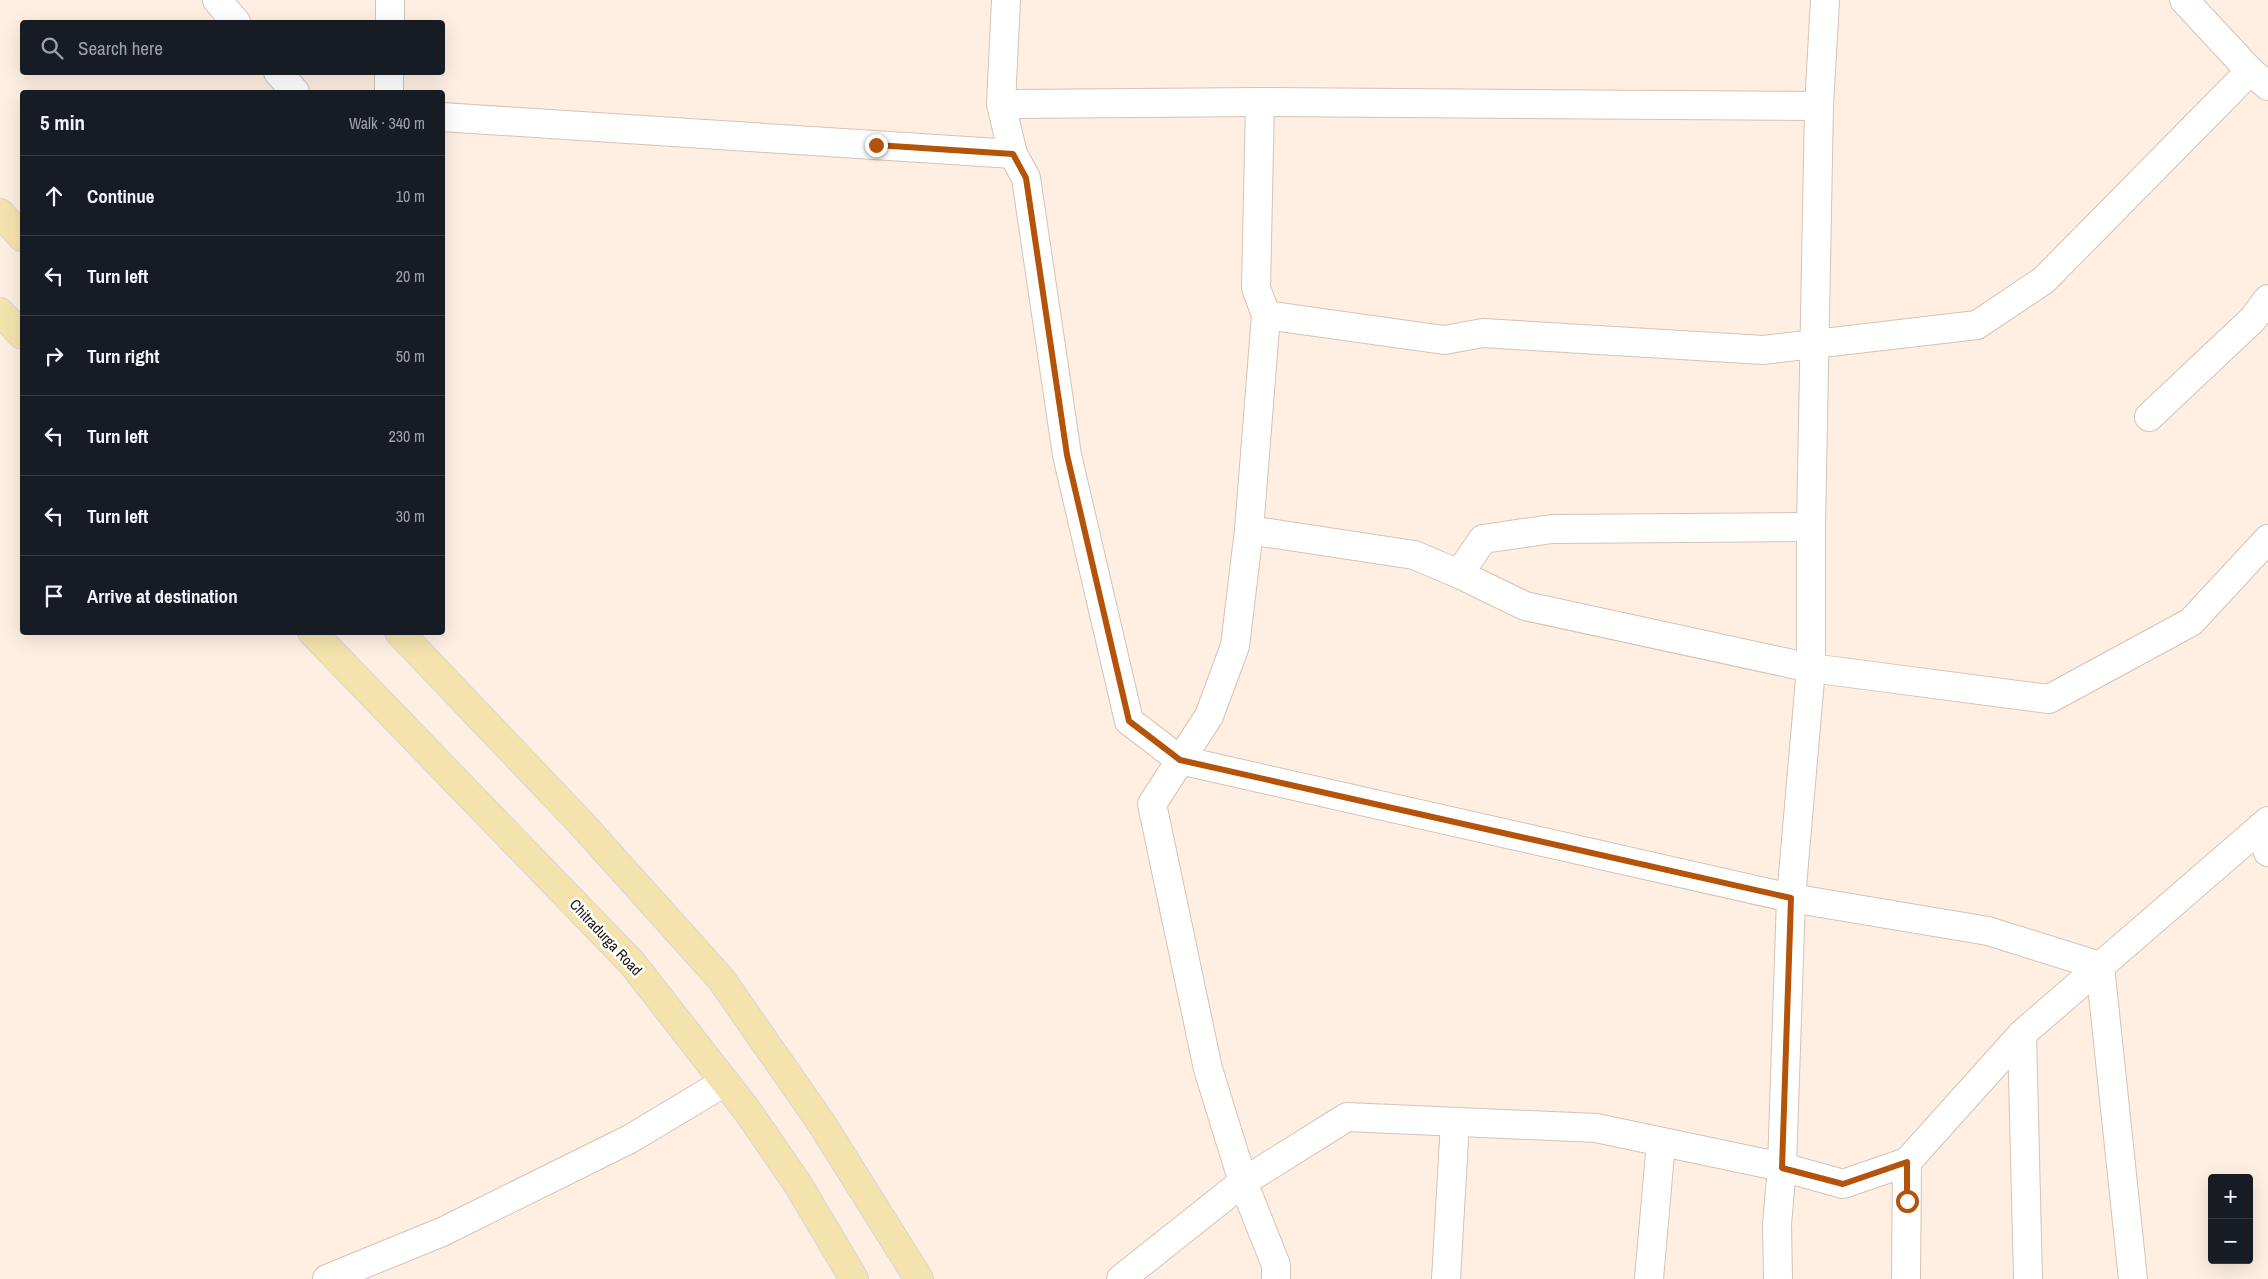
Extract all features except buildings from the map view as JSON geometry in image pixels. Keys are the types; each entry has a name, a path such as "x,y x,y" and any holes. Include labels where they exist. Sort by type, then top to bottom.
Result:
{"main road":[{"path":"0,213 20,235"},
{"path":"0,312 20,333"},
{"name":"Chitradurga Road","path":"315,635 632,963 725,1082 797,1183 854,1279"},
{"path":"402,635 580,822 721,979 820,1121 919,1279"}],"street":[{"path":"216,0 234,20"},
{"path":"390,0 390,20"},
{"path":"1006,0 1001,104 1013,154 1026,178 1067,455 1129,721 1180,760 1791,898 1988,931 2100,966"},
{"path":"1778,1279 1777,1224 1782,1168 1791,898 1811,668 1814,344 1819,106 1825,0"},
{"path":"1266,315 1444,340 1483,333 1763,350 1977,325 2044,280 2259,78 2184,0"},
{"path":"281,75 294,90"},
{"path":"388,90 389,75"},
{"path":"1001,104 1260,102 1819,106"},
{"path":"1260,102 1256,288 1266,315 1249,530 1235,646 1209,716 1152,804 1208,1069 1243,1182 1276,1265 1276,1279"},
{"path":"445,117 1013,154"},
{"path":"2149,417 2253,319 2268,300"},
{"path":"1459,574 1483,539 1552,529 1811,527"},
{"path":"1249,530 1414,555 1459,574 1525,606 1811,668 2049,699 2191,622 2268,539"},
{"path":"1122,1279 1243,1182 1347,1117 1596,1128 1782,1168 1843,1184 1907,1162 2022,1034 2100,966 2265,834"},
{"path":"2100,966 2133,1279"},
{"path":"2022,1034 2028,1279"},
{"path":"327,1279 442,1232 630,1139 725,1082"},
{"path":"1446,1279 1455,1122"},
{"path":"1649,1279 1660,1142"},
{"path":"1906,1279 1907,1162"}],"route":[{"path":"876,145 1013,154 1026,178 1067,455 1129,721 1180,760 1791,898 1782,1168 1843,1184 1907,1162 1907,1201"}]}
